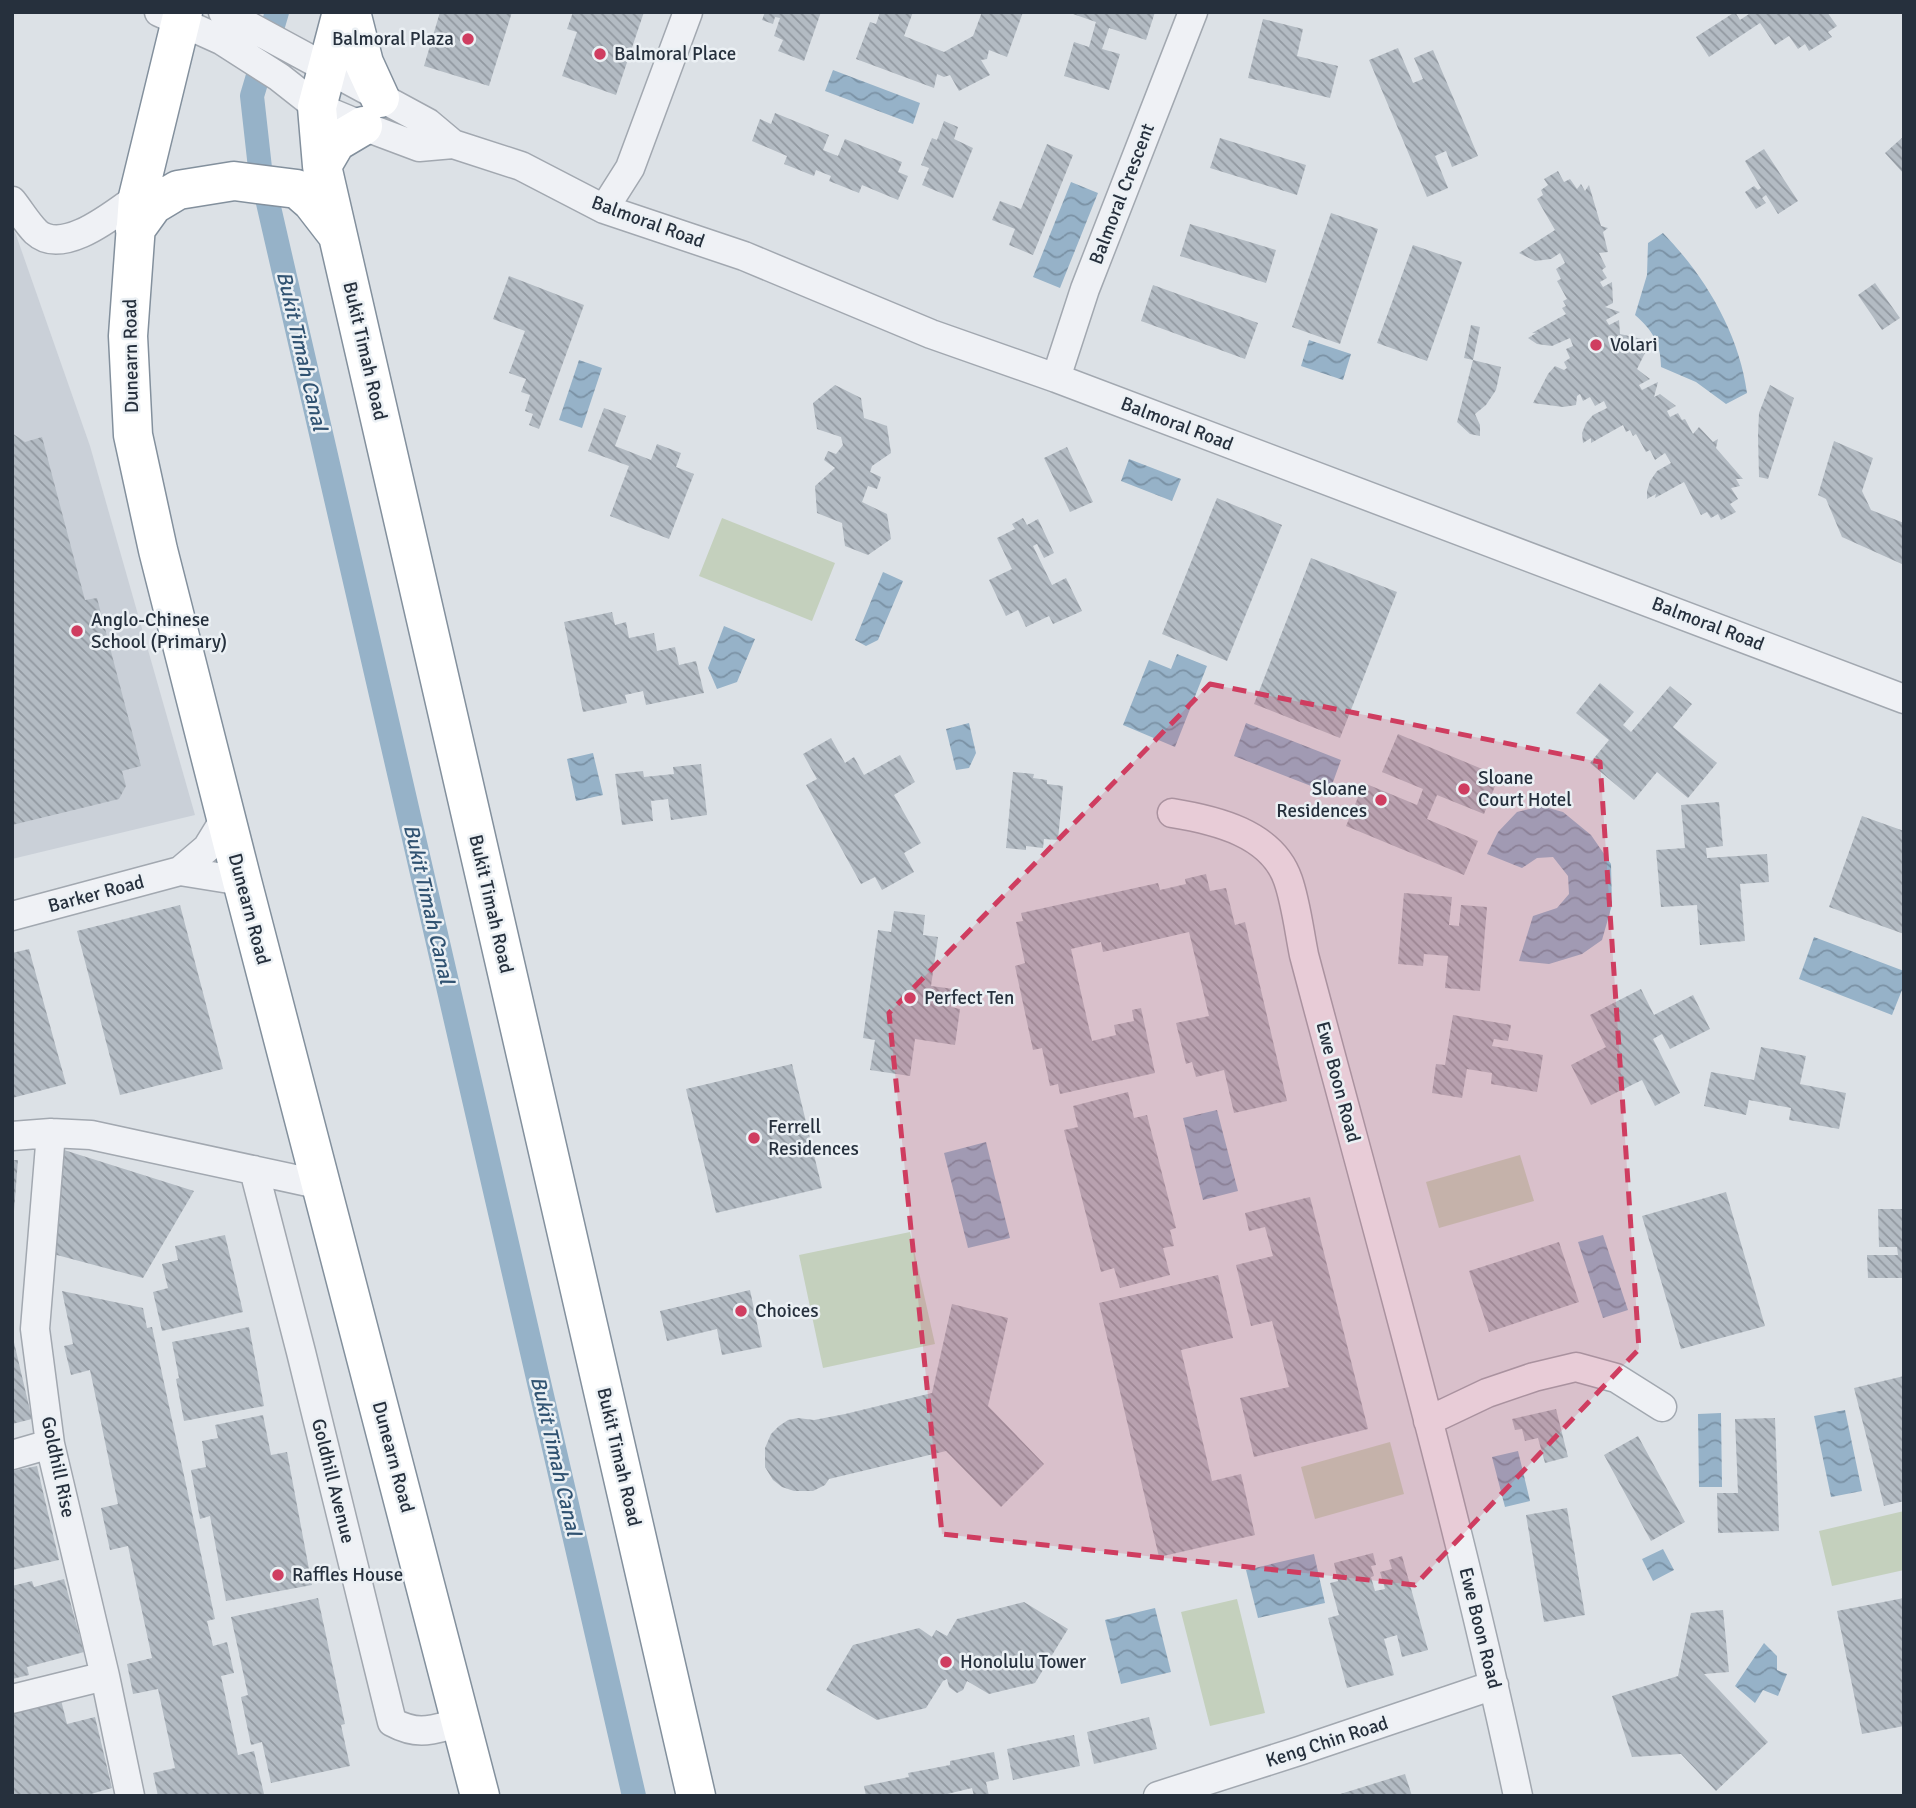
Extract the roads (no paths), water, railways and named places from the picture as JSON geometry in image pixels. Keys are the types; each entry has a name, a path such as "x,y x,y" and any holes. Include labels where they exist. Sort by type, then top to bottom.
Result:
{"highway":[{"name":"Bukit Timah Road","path":"342,12 317,107 310,178 338,235 696,1796"},
{"path":"136,213 178,190 234,181 310,178 336,142 371,112 364,63 351,12"},
{"name":"Dunearn Road","path":"174,15 136,213 128,336 133,435 158,550 242,881 480,1796"}],"street":[{"path":"604,209 630,168 688,12"},
{"name":"Balmoral Crescent","path":"1056,378 1085,289 1193,12"},
{"name":"Balmoral Road","path":"174,15 225,23 327,67 371,112 419,146 453,144 521,166 604,209 744,256 931,334 1056,378 1904,699"},
{"name":"Balmoral Road","path":"225,23 279,78 317,107 371,112"},
{"path":"12,201 37,233 51,241 70,238 102,223 136,213"},
{"name":"Ewe Boon Road","path":"1172,813 1199,817 1231,828 1266,845 1288,878 1304,955 1428,1421 1494,1685 1518,1796"},
{"name":"Barker Road","path":"180,871 207,848 226,817"},
{"name":"Barker Road","path":"12,916 180,871 242,881"},
{"path":"12,1136 51,1133 92,1135 322,1185"},
{"name":"Goldhill Rise","path":"51,1133 35,1329 50,1444 105,1676 130,1796"},
{"name":"Goldhill Avenue","path":"254,1170 392,1721 408,1731 422,1732 462,1722"},
{"path":"1428,1421 1487,1392 1576,1367 1616,1378 1662,1407"},
{"path":"12,1455 50,1444"},
{"path":"12,1699 105,1676"},
{"name":"Keng Chin Road","path":"1158,1796 1494,1685"}],"water":[{"path":"833,70 920,103 913,124 825,91"},
{"path":"1071,182 1098,193 1060,288 1033,277"},
{"path":"1663,233 1693,268 1728,327 1743,371 1747,393 1726,404 1696,382 1661,367 1654,338 1635,315 1647,275 1648,243"},
{"path":"1309,340 1351,354 1343,380 1301,366"},
{"path":"579,360 602,368 582,428 559,420"},
{"path":"1129,459 1181,479 1172,501 1121,481"},
{"path":"883,572 903,581 878,640 866,646 855,640"},
{"path":"724,626 755,639 737,682 717,689 708,668"},
{"path":"1177,654 1207,666 1175,747 1123,725 1149,660 1171,669"},
{"path":"969,723 976,753 969,768 956,770 946,729"},
{"path":"1246,723 1341,760 1329,793 1234,756"},
{"path":"593,753 603,795 576,801 567,759"},
{"path":"1541,806 1563,812 1591,835 1611,864 1612,905 1602,940 1582,954 1549,964 1519,961 1533,916 1557,908 1569,894 1568,876 1553,857 1537,858 1522,868 1487,854 1498,832 1517,812"},
{"path":"1814,937 1904,971 1904,985 1892,1015 1799,979"},
{"path":"1217,1110 1238,1191 1203,1200 1183,1118"},
{"path":"986,1142 1010,1238 968,1248 944,1153"},
{"path":"1603,1235 1628,1310 1603,1318 1578,1242"},
{"path":"1845,1410 1862,1491 1831,1497 1814,1416"},
{"path":"1721,1413 1722,1487 1699,1487 1698,1414"},
{"path":"1518,1451 1530,1501 1505,1507 1492,1457"},
{"path":"1663,1549 1674,1570 1653,1581 1642,1559"},
{"path":"1314,1554 1325,1603 1258,1618 1246,1570"},
{"path":"1155,1608 1171,1672 1121,1684 1105,1620"},
{"path":"1764,1643 1777,1656 1777,1670 1787,1674 1778,1696 1763,1690 1755,1703 1735,1686"}],"waterway":[{"name":"Bukit Timah Canal","path":"277,12 252,96 260,168 634,1796"}],"place":[{"name":"Balmoral Plaza","path":"468,39"},
{"name":"Balmoral Place","path":"600,54"},
{"name":"Volari","path":"1596,345"},
{"name":"Anglo-Chinese School (Primary)","path":"77,631"},
{"name":"Sloane Court Hotel","path":"1464,789"},
{"name":"Sloane Residences","path":"1381,800"},
{"name":"Perfect Ten","path":"910,998"},
{"name":"Ferrell Residences","path":"754,1138"},
{"name":"Choices","path":"741,1311"},
{"name":"Raffles House","path":"278,1575"},
{"name":"Honolulu Tower","path":"946,1662"}]}
